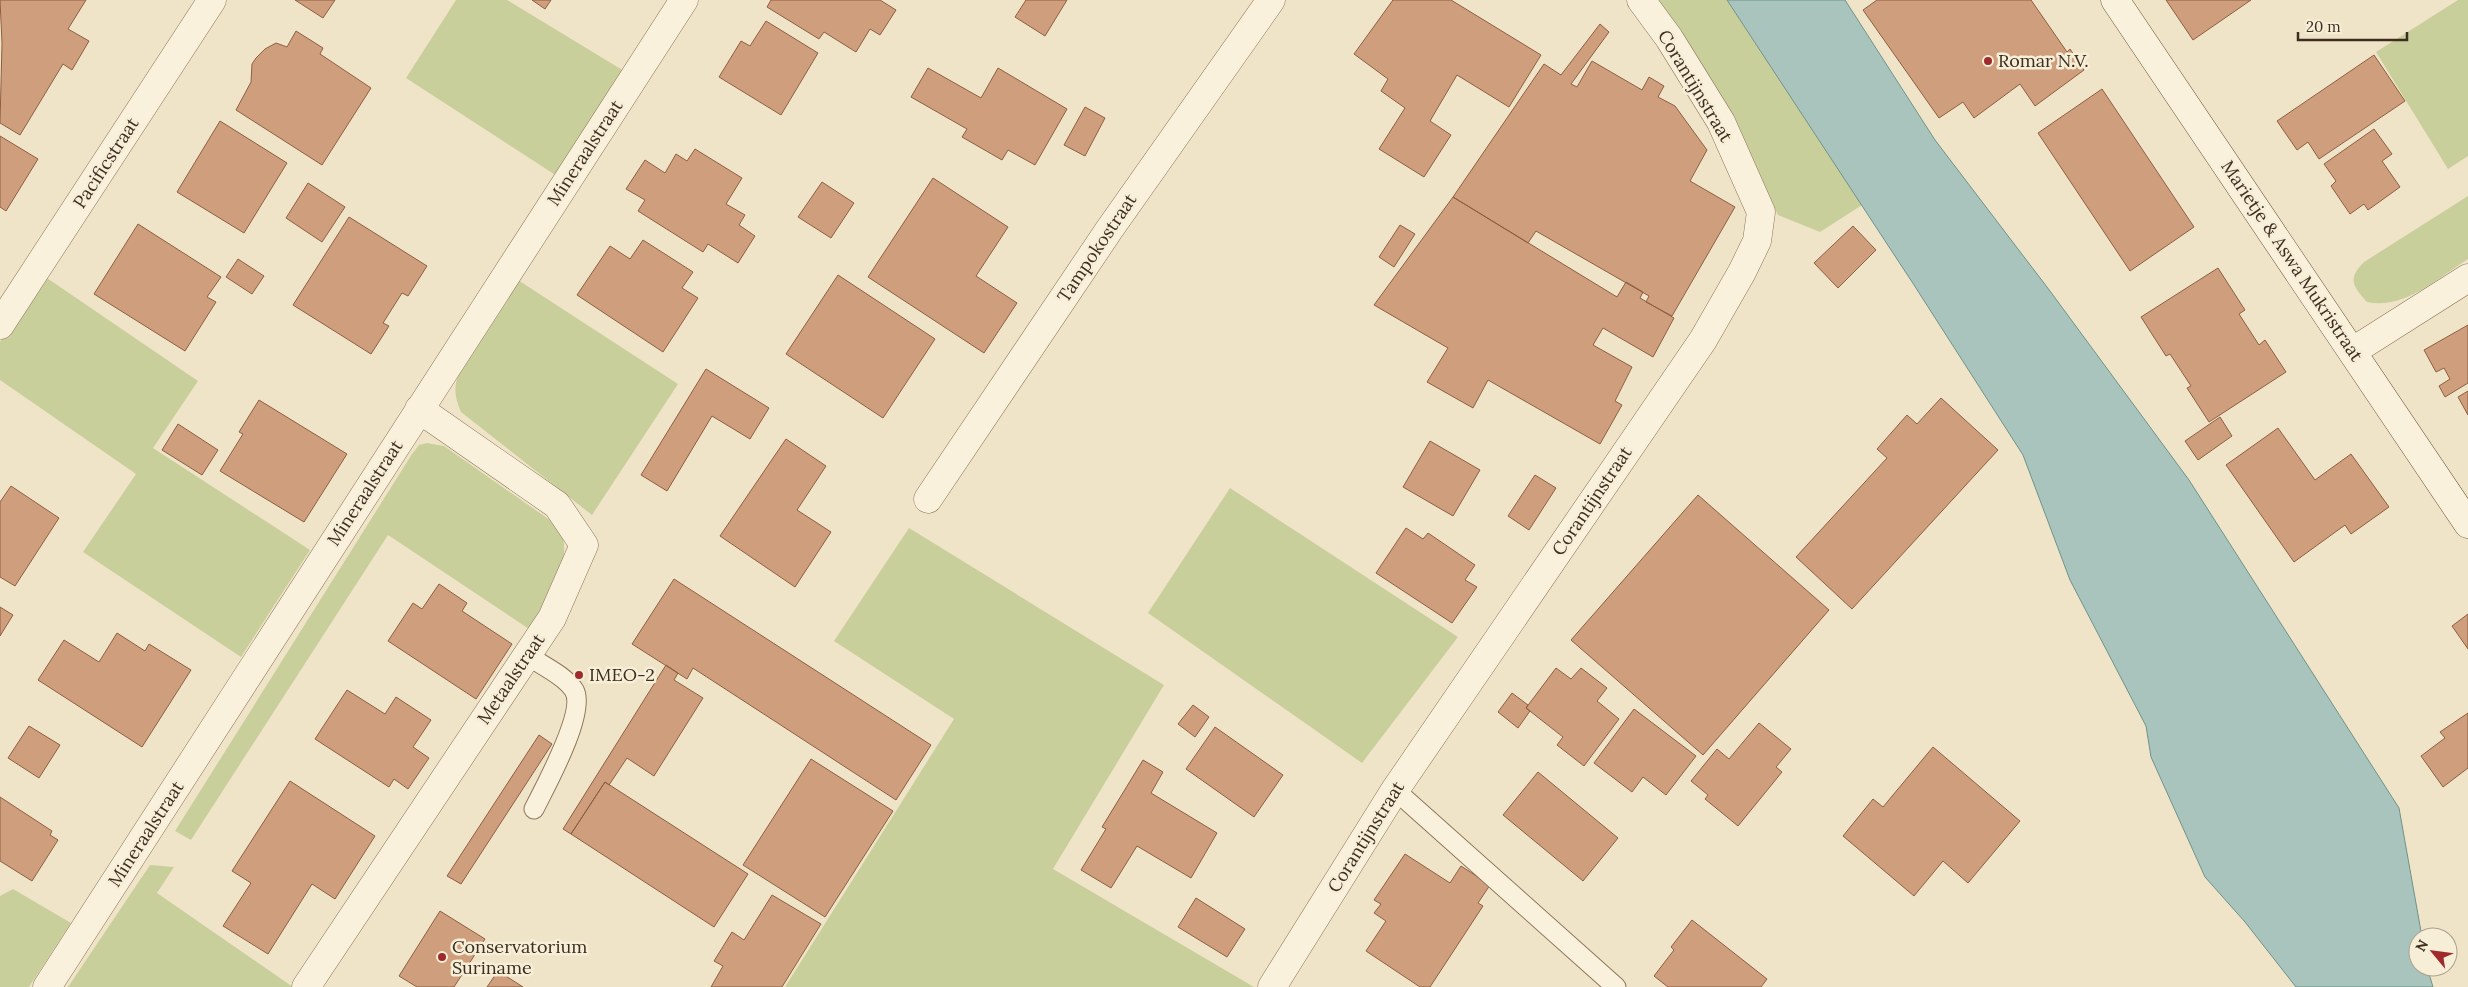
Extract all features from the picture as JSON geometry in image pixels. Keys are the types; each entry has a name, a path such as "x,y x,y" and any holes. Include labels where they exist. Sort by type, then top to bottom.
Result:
{"street":[{"name":"Pacificstraat","path":"0,325 212,0"},
{"name":"Mineraalstraat","path":"47,987 684,0"},
{"name":"Tampokostraat","path":"928,499 1109,230 1272,0"},
{"name":"Corantijnstraat","path":"1272,987 1395,790 1703,340 1742,272 1757,241 1761,212 1721,122 1669,38 1641,0"},
{"name":"Marietje & Aswa Mukristraat","path":"2114,0 2353,351 2468,524"},
{"path":"2353,351 2468,278"},
{"name":"Metaalstraat","path":"306,987 552,618 584,545 557,505 420,409"}],"lane":[{"path":"527,655 563,680 574,690 577,700 564,747 534,809"},
{"path":"1395,790 1616,987"}],"green space":[{"path":"456,0 507,0 624,71 557,176 406,78"},
{"path":"1657,0 1727,0 1862,205 1820,232 1778,215 1715,90"},
{"path":"2458,0 2468,0 2468,156 2448,169 2376,52"},
{"path":"2468,196 2468,259 2433,283 2407,297 2381,303 2367,302 2355,287 2354,282 2355,273 2364,262"},
{"path":"44,276 198,381 153,448 310,550 241,657 83,552 136,474 0,380 0,342"},
{"path":"518,280 678,384 592,515 461,412 457,401 455,390 461,369"},
{"path":"427,443 444,446 557,525 563,539 563,562 554,586 535,620 529,629 388,535 191,840 175,831 412,454 419,445"},
{"path":"1230,488 1458,637 1362,763 1148,613"},
{"path":"909,528 1164,685 1053,869 1254,987 785,987 954,719 834,641"},
{"path":"150,865 174,867 157,893 293,987 68,987"},
{"path":"13,889 71,923 29,987 0,987 0,896"}],"water":[{"path":"1727,0 1845,0 1935,140 2050,291 2189,480 2399,808 2420,927 2408,927 2408,977 2430,977 2433,987 2296,987 2245,922 2205,877 2151,757 2146,726 2070,580 2023,455"}],"building":[{"path":"0,0 86,0 68,29 89,41 72,70 63,64 20,135 0,123 2,43"},
{"path":"295,0 335,0 323,18"},
{"path":"532,0 551,0 545,9"},
{"path":"771,0 880,0 896,10 880,35 870,29 856,52 824,32 819,39 767,7"},
{"path":"1026,0 1067,0 1045,36 1015,17"},
{"path":"1393,0 1451,0 1541,55 1509,107 1457,75 1430,121 1451,135 1424,177 1379,149 1405,108 1381,91 1388,79 1354,54"},
{"name":"Romar N.V.","path":"1877,0 2031,0 2067,52 2070,49 2084,70 2035,106 2020,84 1974,118 1963,102 1939,118 1863,10"},
{"path":"2166,0 2251,0 2193,40"},
{"path":"766,21 818,53 781,115 719,77 741,41 750,46"},
{"path":"1600,24 1609,32 1571,84 1577,87 1592,61 1642,90 1649,77 1664,86 1658,97 1675,106 1707,150 1690,181 1735,207 1672,316 1646,302 1649,296 1536,231 1528,243 1453,197 1544,64 1561,75"},
{"path":"296,31 323,48 320,54 371,88 322,165 236,110 251,82 252,64 256,58 265,49 276,43 287,47"},
{"path":"2374,55 2405,101 2319,159 2308,142 2297,150 2277,121"},
{"path":"928,68 981,98 998,68 1067,109 1035,165 1008,150 1002,160 962,137 967,129 911,97"},
{"path":"2102,89 2194,227 2130,271 2038,133"},
{"path":"1085,107 1105,118 1085,156 1064,145"},
{"path":"220,121 287,163 244,233 177,192"},
{"path":"2374,129 2392,154 2382,161 2400,187 2368,210 2364,204 2350,214 2331,186 2336,181 2324,164"},
{"path":"0,136 38,159 6,211 0,207"},
{"path":"695,149 742,178 726,204 745,215 739,225 755,236 738,263 708,244 703,252 638,211 645,200 626,189 645,160 665,173 676,154 687,161"},
{"path":"933,178 1008,227 976,276 1017,303 984,353 868,277"},
{"path":"822,182 854,203 831,238 798,217"},
{"path":"308,183 345,207 322,242 286,218"},
{"path":"1453,197 1617,297 1626,282 1643,292 1640,298 1674,318 1653,357 1603,328 1593,345 1632,367 1615,401 1622,405 1600,444 1488,380 1473,408 1427,382 1448,348 1374,305"},
{"path":"349,217 427,266 408,296 402,293 383,323 389,326 371,354 293,305"},
{"path":"138,224 221,277 207,297 216,302 185,351 94,294"},
{"path":"1400,225 1415,234 1394,267 1379,257"},
{"path":"1853,226 1876,250 1838,288 1814,263"},
{"path":"643,240 693,272 682,288 698,298 663,352 577,295 610,246 630,259"},
{"path":"238,259 264,276 252,294 226,277"},
{"path":"2218,268 2245,310 2239,314 2259,345 2265,340 2286,372 2209,422 2187,388 2191,386 2170,354 2166,356 2141,317"},
{"path":"838,275 935,339 883,418 786,354"},
{"path":"2468,325 2468,383 2445,397 2439,386 2450,379 2444,368 2436,372 2424,350"},
{"path":"706,369 769,408 750,439 712,416 667,491 641,475"},
{"path":"2468,391 2468,415 2458,397"},
{"path":"1941,398 1998,450 1852,609 1796,557 1887,458 1877,449 1907,415 1917,424"},
{"path":"259,400 347,454 304,522 220,471 243,434 239,432"},
{"path":"2220,417 2232,436 2198,460 2185,441"},
{"path":"178,424 218,450 202,475 162,450"},
{"path":"2278,428 2315,480 2351,454 2389,507 2351,534 2345,525 2294,562 2226,465"},
{"path":"786,439 826,466 797,510 831,532 795,587 720,536"},
{"path":"1430,441 1480,470 1453,516 1403,487"},
{"path":"1535,475 1556,488 1529,530 1508,516"},
{"path":"11,486 59,518 15,586 0,577 0,502"},
{"path":"1698,495 1829,610 1703,755 1571,640"},
{"path":"1406,528 1423,539 1428,533 1475,565 1465,580 1477,587 1452,623 1376,573"},
{"path":"674,579 931,745 896,800 693,668 687,679 632,644"},
{"path":"439,584 467,603 462,611 512,644 476,699 388,641 413,603 422,609"},
{"path":"0,607 13,615 0,636"},
{"path":"2468,614 2468,649 2452,626"},
{"path":"117,633 145,651 149,644 191,670 142,747 38,680 64,640 99,662"},
{"path":"666,665 678,673 674,680 703,698 654,776 627,758 609,785 605,782 571,834 563,829"},
{"path":"1556,668 1571,679 1581,668 1607,688 1597,701 1619,719 1584,766 1557,745 1563,737 1526,708"},
{"path":"347,690 385,714 396,697 431,720 413,747 429,758 408,789 394,779 389,787 315,739"},
{"path":"1512,693 1528,705 1526,708 1530,711 1518,728 1498,712"},
{"path":"1193,705 1209,717 1195,737 1178,724"},
{"path":"1634,709 1696,756 1666,795 1643,777 1632,792 1594,763"},
{"path":"2468,713 2468,768 2443,787 2421,756 2445,738 2440,732"},
{"path":"1759,723 1791,749 1776,767 1782,772 1738,826 1705,799 1708,795 1691,781 1717,749 1729,759"},
{"path":"29,726 60,745 39,778 8,758"},
{"path":"1215,727 1283,775 1254,817 1186,769"},
{"path":"539,735 552,744 461,884 447,876"},
{"path":"1933,747 2020,821 1968,883 1943,861 1914,896 1843,836 1873,799 1883,807"},
{"path":"811,759 893,811 825,917 743,865"},
{"path":"1143,760 1163,772 1151,793 1217,833 1191,878 1137,846 1111,888 1081,870 1106,829 1102,827"},
{"path":"1538,772 1618,838 1583,881 1503,815"},
{"path":"290,781 375,836 335,899 312,884 268,954 223,926 251,883 232,871"},
{"path":"605,782 748,874 714,927 571,834"},
{"path":"0,797 52,831 50,835 58,840 32,881 0,861"},
{"path":"1405,854 1450,883 1461,866 1490,885 1478,903 1483,906 1430,987 1420,987 1366,951 1386,921 1374,913 1381,904 1374,900"},
{"path":"772,895 821,924 782,987 711,987 723,966 714,961 732,932 744,940"},
{"path":"1196,898 1245,929 1227,957 1178,927"},
{"name":"Conservatorium Suriname","path":"440,911 485,939 454,987 417,987 399,976"},
{"path":"1692,920 1767,979 1761,987 1668,987 1654,976 1674,950 1671,947"},
{"path":"498,971 523,987 487,987"}],"place":[{"name":"Romar N.V.","path":"1988,61"},
{"name":"IMEO-2","path":"579,675"},
{"name":"Conservatorium Suriname","path":"442,957"}]}
